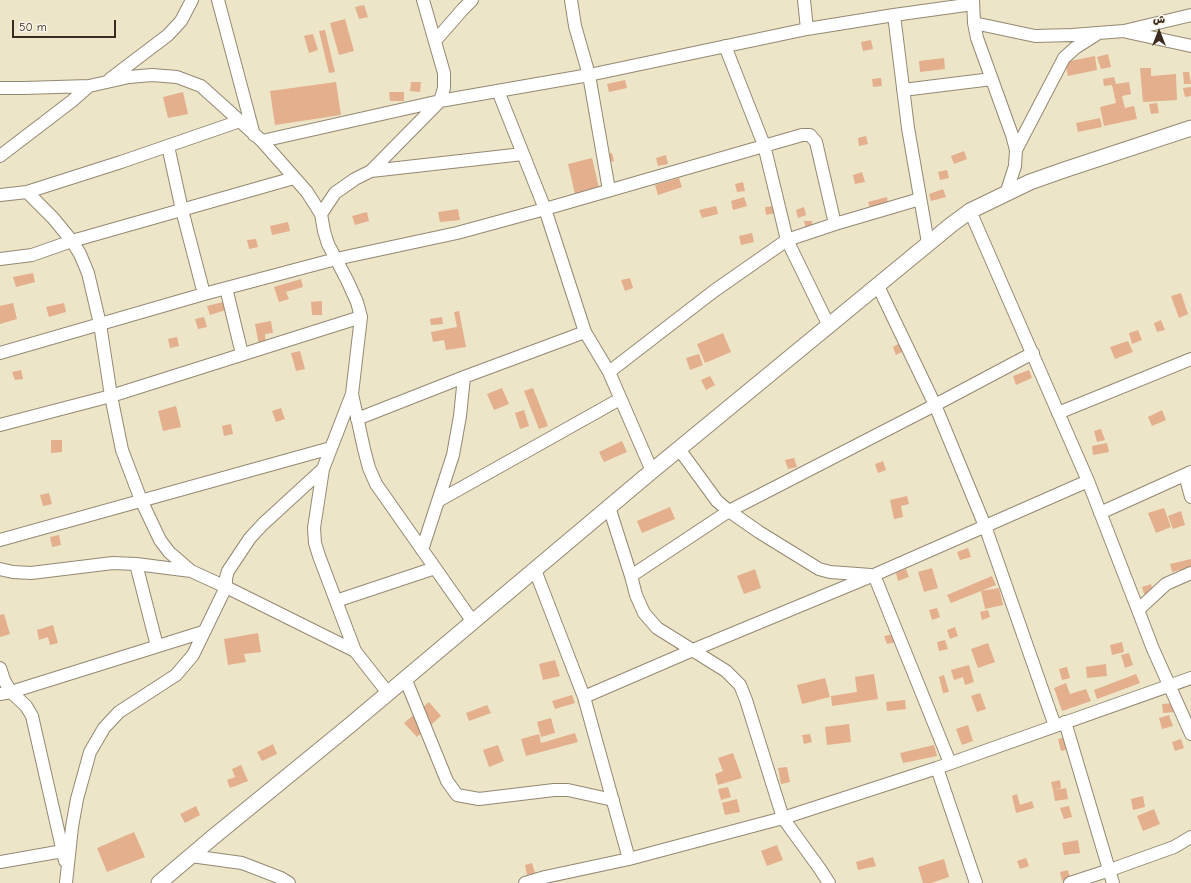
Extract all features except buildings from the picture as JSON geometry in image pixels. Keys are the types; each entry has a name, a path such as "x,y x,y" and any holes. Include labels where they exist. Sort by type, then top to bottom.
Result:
{"street":[{"path":"106,82 168,35 180,21 192,0"},
{"path":"218,0 258,138"},
{"path":"321,214 334,193 349,182 371,171 440,101 444,88 444,73 423,0"},
{"path":"435,41 472,0"},
{"path":"571,0 575,26 589,75 609,190"},
{"path":"804,0 807,29"},
{"path":"258,138 440,101 589,75 807,29 973,2 974,23 977,38 1016,150 1015,166 1006,194"},
{"path":"894,15 908,128 928,243"},
{"path":"974,23 1036,36 1072,35 1124,31 1191,15"},
{"path":"1124,31 1191,46"},
{"path":"1016,150 1064,58 1075,48 1100,32"},
{"path":"725,46 764,145 787,240 829,326"},
{"path":"0,88 89,86 129,77 152,75 177,77 201,86 258,138 307,192 321,214 328,244 357,302 361,317 352,394 323,469 314,528 315,542 355,651 388,693"},
{"path":"903,90 992,79"},
{"path":"0,156 72,101 89,86"},
{"path":"498,91 545,209 585,332 609,372 652,471"},
{"path":"0,195 27,192 121,162 240,121"},
{"path":"159,883 536,570 652,471 878,286 928,243 970,211 1030,182 1191,128"},
{"path":"0,353 204,294 336,259 457,233 802,135 810,135 816,142 835,224"},
{"path":"168,146 182,210 204,294"},
{"path":"371,171 523,154"},
{"path":"0,259 32,255 72,240 294,178"},
{"path":"27,192 72,240 88,273 100,324 111,396 122,450 141,500 160,540 169,552 192,571 355,651"},
{"path":"609,372 714,291 787,240 920,199"},
{"path":"970,211 1088,481 1168,686 1191,734"},
{"path":"878,286 935,405 985,526 1060,724 1110,870 1113,883"},
{"path":"226,288 242,354"},
{"path":"0,425 111,396 361,317"},
{"path":"358,419 464,377 585,332"},
{"path":"631,576 729,512 1033,353"},
{"path":"1058,414 1191,359"},
{"path":"422,550 454,449 460,416 464,377"},
{"path":"352,394 364,449 376,484 473,622"},
{"path":"438,501 620,399"},
{"path":"0,540 331,448"},
{"path":"679,449 717,501 729,512 759,532 819,569 830,572 874,575"},
{"path":"66,883 72,827 77,799 90,752 104,728 119,712 176,674 193,654 226,587 228,571 250,538 262,524 323,469"},
{"path":"1100,513 1188,474 1191,497"},
{"path":"584,697 874,575 1088,481"},
{"path":"609,507 636,595 644,613 657,628 726,671 740,685 783,818 829,883"},
{"path":"0,569 13,572 31,573 113,563 136,564 192,571"},
{"path":"136,564 157,646"},
{"path":"336,601 435,568"},
{"path":"536,570 584,697 629,859"},
{"path":"1138,610 1166,584 1191,573"},
{"path":"874,575 950,763"},
{"path":"6,693 204,632"},
{"path":"0,668 6,693 26,706 32,716 67,870"},
{"path":"405,678 447,781 457,795 479,799 554,790 568,790 613,800"},
{"path":"525,883 546,880 783,818 937,768 1191,678"},
{"path":"937,768 976,883"},
{"path":"1070,883 1174,847 1191,837"},
{"path":"0,862 63,851"},
{"path":"191,856 242,863 290,883"}]}
